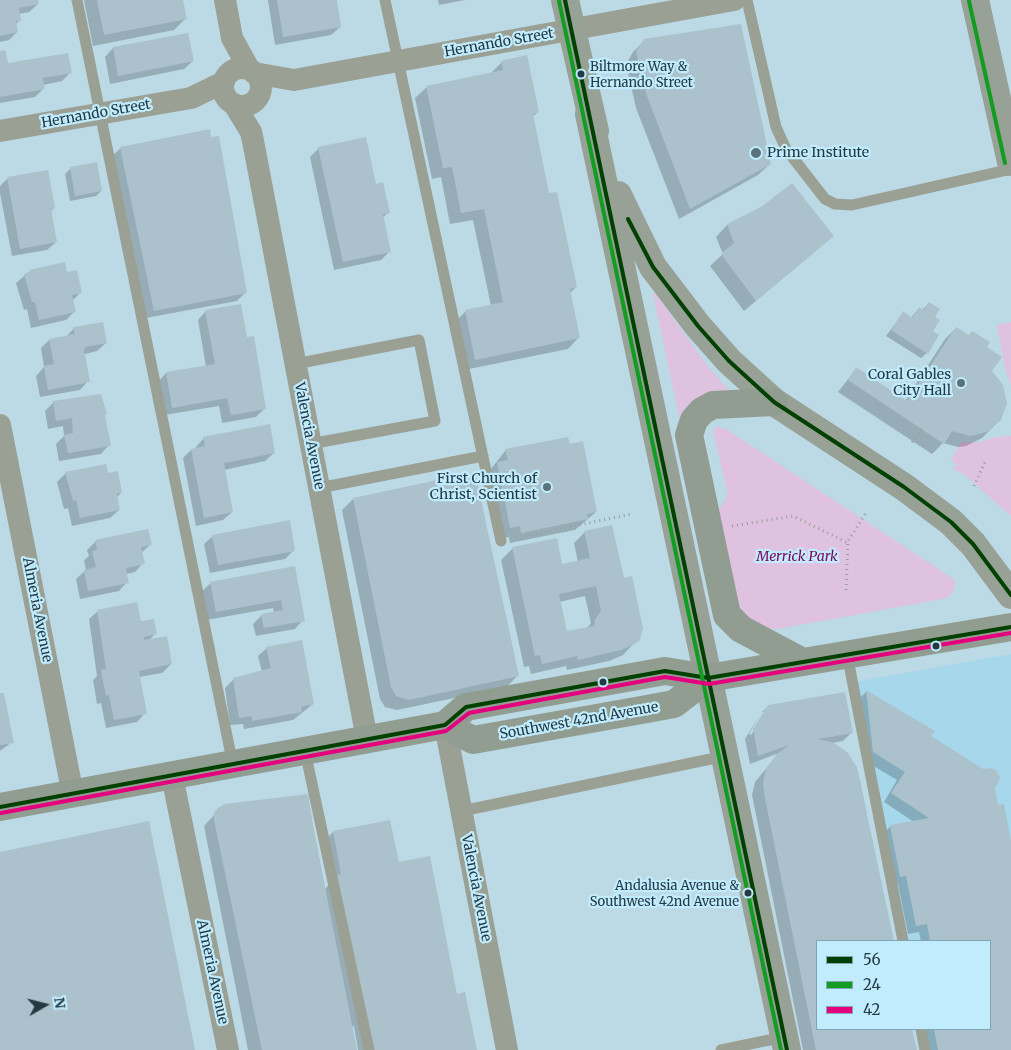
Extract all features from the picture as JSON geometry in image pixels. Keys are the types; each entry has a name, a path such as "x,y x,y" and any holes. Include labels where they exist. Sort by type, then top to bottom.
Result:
{"main road":[{"path":"774,402 713,405 702,411 694,420 689,435 727,615 741,629 804,662"},
{"path":"0,807 445,725 466,707 665,671 708,678 1011,627"}],"street":[{"name":"Valencia Avenue","path":"225,0 232,38 260,84 245,101"},
{"path":"565,0 786,1044"},
{"name":"Hernando Street","path":"191,98 204,102 245,101 294,80 734,0"},
{"path":"975,0 1010,148"},
{"name":"Valencia Avenue","path":"232,38 228,47 224,94 245,101"},
{"path":"225,79 236,69 252,71"},
{"name":"Hernando Street","path":"252,71 294,80"},
{"name":"Hernando Street","path":"0,132 191,98 225,79"},
{"name":"Valencia Avenue","path":"245,101 367,739"},
{"path":"589,114 608,171 628,220 652,267 698,326 723,354 774,402 904,487 951,522 983,556 1011,595"},
{"name":"Almeria Avenue","path":"0,425 73,794"},
{"name":"Valencia Avenue","path":"445,725 507,1050"},
{"name":"Almeria Avenue","path":"172,776 228,1050"}],"lane":[{"path":"77,0 98,114 233,765"},
{"path":"385,0 501,542"},
{"path":"747,0 776,127 786,149 825,199 835,204 852,205 1011,169"},
{"path":"295,364 418,340 435,421 310,444"},
{"path":"319,488 483,456"},
{"path":"847,654 903,940"},
{"path":"305,751 369,1050"},
{"path":"462,811 725,756"},
{"path":"920,1030 925,1050"},
{"path":"721,1050 786,1044"}],"path":[{"path":"912,442 922,429"},
{"path":"974,486 986,462"},
{"path":"846,590 848,542 866,513"},
{"path":"501,542 632,514"},
{"path":"726,527 793,516 848,542"}],"shaded area":[{"path":"1011,654 1011,1050 929,1050 925,1030 991,1030 991,940 907,940 854,682"}],"green space":[{"path":"655,293 706,364 731,393 680,421 653,294"},
{"path":"1011,322 1011,385 1006,371 997,325"},
{"name":"Merrick Park","path":"717,426 726,429 952,578 955,582 954,590 947,598 778,629 760,628 752,623 737,603 716,514 728,495 713,431"},
{"path":"1011,436 1011,516 965,475 953,469 957,464 951,460 961,442 980,442 996,437"}],"building":[{"path":"0,0 38,0 39,4 19,8 21,21 16,21 18,32 0,36"},
{"path":"97,0 183,0 187,19 104,35"},
{"path":"277,0 337,0 341,27 283,37"},
{"path":"741,24 771,164 690,209 647,96 636,52 644,39"},
{"path":"188,33 194,61 118,76 113,47"},
{"path":"5,50 8,63 68,53 72,73 43,78 45,89 0,97 0,51"},
{"path":"527,55 539,112 533,114 549,193 557,192 577,287 570,289 580,338 475,360 465,310 503,302 484,209 461,213 452,167 443,168 426,86 503,70 501,61"},
{"path":"210,129 211,137 219,136 247,293 154,311 120,147"},
{"path":"366,137 376,184 383,182 390,213 383,214 391,252 343,262 318,147"},
{"path":"97,162 102,191 75,196 70,167"},
{"path":"48,170 55,208 51,209 57,242 20,249 7,177"},
{"path":"792,183 834,236 756,301 721,254 734,243 727,224 761,207"},
{"path":"65,262 67,272 77,270 82,293 72,295 76,312 39,320 35,302 32,302 24,274 30,272 29,270"},
{"path":"929,302 940,309 935,317 940,320 933,331 939,335 928,354 891,330 903,311 912,318 919,307 924,310"},
{"path":"241,304 247,337 254,336 266,409 231,415 227,398 172,408 166,372 215,364 205,310"},
{"path":"103,322 107,343 85,347 84,350 90,382 48,390 44,366 54,364 49,339 75,334 73,327"},
{"name":"Coral Gables City Hall","path":"956,327 969,335 972,331 990,342 987,347 1002,357 992,371 1003,385 1007,403 1001,420 987,432 970,436 952,431 944,444 848,380 856,367 907,401"},
{"path":"101,394 107,414 105,415 111,446 68,453 64,435 73,433 72,418 56,421 53,401"},
{"path":"270,424 275,453 224,463 233,512 204,518 191,449 205,446 203,437"},
{"name":"First Church of Christ, Scientist","path":"568,437 570,444 583,441 597,512 587,514 588,519 521,533 520,526 510,528 497,462 508,460 505,449"},
{"path":"106,464 108,473 118,471 122,493 117,494 120,510 80,518 76,500 73,501 65,472"},
{"path":"475,472 519,676 409,700 396,696 391,687 353,498"},
{"path":"290,520 295,551 218,565 212,535"},
{"path":"612,525 624,578 632,576 643,628 640,640 621,650 578,660 577,656 542,664 540,655 535,656 512,547 557,538 562,564 590,558 584,531","holes":["596,586 601,611 595,620 594,626 567,631 559,594"]},
{"path":"148,529 152,545 141,547 145,564 126,568 129,583 88,591 84,570 96,567 92,551 97,550 95,540"},
{"path":"295,566 305,621 264,628 261,614 283,610 281,600 216,612 210,582"},
{"path":"137,602 141,621 154,619 157,634 144,637 144,640 167,636 172,664 139,671 147,714 114,720 109,695 106,696 101,670 106,669 97,610"},
{"path":"302,640 314,704 301,707 302,712 252,721 252,716 239,718 233,678 271,668 266,647"},
{"path":"866,690 935,731 931,736 983,769 991,768 997,771 1000,778 995,789 998,805 1004,804 1011,841 1011,1050 938,1050 934,1030 991,1030 991,940 930,940 927,924 916,926 906,876 900,877 890,825 929,818 891,793 905,772 873,752"},
{"path":"845,692 853,733 818,739 834,743 847,752 857,767 894,940 816,940 816,1030 912,1030 917,1050 816,1050 763,783 766,769 776,755 789,745 758,756 753,729 768,705"},
{"path":"0,693 4,693 14,743 0,745"},
{"path":"308,794 357,1050 262,1050 214,820 214,813 225,804"},
{"path":"390,820 399,862 430,856 457,994 465,992 477,1050 372,1050 336,876 341,874 333,831"},
{"path":"149,821 195,1050 0,1050 0,852"}],"transit line":[{"name":"56","path":"565,0 787,1050"},
{"name":"24","path":"559,1 781,1050"},
{"name":"24","path":"969,1 1005,163"},
{"name":"56","path":"628,219 653,267 698,326 729,361 774,402 904,487 951,522 973,544 1011,595"},
{"name":"56","path":"0,807 445,725 466,707 665,671 708,678 1011,627"},
{"name":"42","path":"1,813 446,731 469,713 665,677 709,684 1011,633"}],"place":[{"name":"Biltmore Way & Hernando Street","path":"581,74"},
{"name":"Prime Institute","path":"756,153"},
{"name":"Coral Gables City Hall","path":"961,383"},
{"name":"First Church of Christ, Scientist","path":"547,487"},
{"name":"Andalusia Avenue & Southwest 42nd Avenue","path":"748,893"}]}
